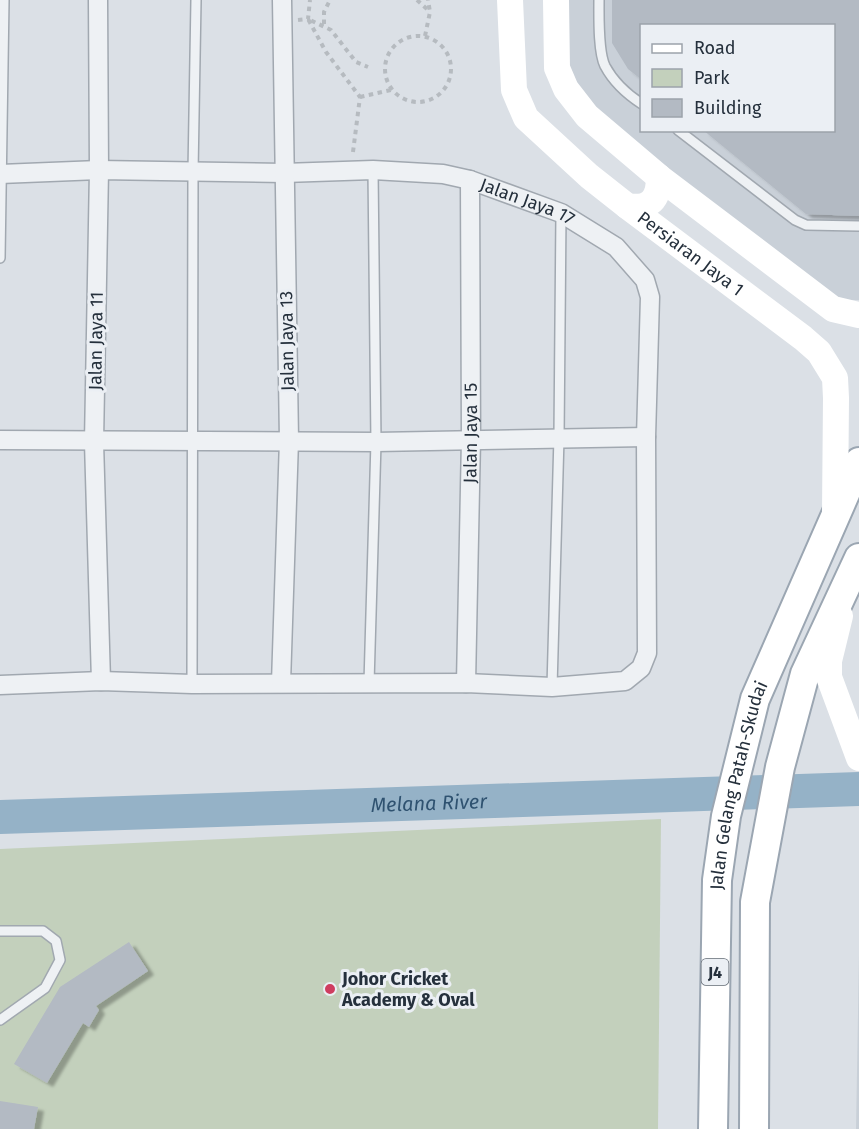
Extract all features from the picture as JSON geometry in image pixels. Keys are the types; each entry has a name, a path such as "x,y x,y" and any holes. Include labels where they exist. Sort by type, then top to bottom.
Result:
{"main road":[{"name":"Persiaran Jaya 1","path":"510,0 514,90 526,118 581,169 627,206 819,352 835,378 835,520"},
{"path":"556,0 557,68 566,89 587,116 658,177 833,309 859,315"},
{"path":"627,206 640,208 648,206 659,190 658,177"},
{"name":"Jalan Gelang Patah-Skudai","path":"713,1129 717,880 726,816 755,699 859,462"},
{"path":"854,568 829,661 829,677 856,752"},
{"name":"Jalan Gelang Patah-Skudai","path":"754,1129 755,902 780,767 805,674 854,568"}],"street":[{"name":"Jalan Jaya 11","path":"98,0 99,170 94,442 101,681"},
{"name":"Jalan Jaya 13","path":"281,683 289,440 282,0"},
{"name":"Jalan Jaya 17","path":"1,174 99,170 284,173 373,170 443,174 470,180 561,213 616,247 645,280 650,297 646,437 647,653 641,668 618,683 552,687"},
{"name":"Jalan Jaya 15","path":"466,683 471,439 470,180"},
{"path":"0,440 376,442 646,437"},
{"path":"0,685 101,681 192,684 466,683 552,687"}],"lane":[{"path":"0,258 4,0"},
{"path":"192,684 193,171 196,0"},
{"path":"599,0 598,26 604,64 613,78 640,102"},
{"path":"681,132 795,220 806,225 859,226"},
{"path":"369,682 376,442 373,170"},
{"path":"552,687 559,437 561,213"},
{"path":"0,931 43,931 56,941 60,960 45,988 0,1020"}],"path":[{"path":"324,25 322,19 330,0"},
{"path":"417,0 430,12"},
{"path":"425,36 430,12 428,0"},
{"path":"351,171 360,97 326,52 308,19 324,25 337,36 356,62 368,67"},
{"path":"425,36 442,46 448,54 451,74 448,84 433,99 422,103 410,102 400,98 391,90 384,68 393,46 402,39 425,36"},
{"path":"360,97 391,90"}],"shaded area":[{"path":"560,0 859,0 859,300 834,300 566,93"},
{"path":"859,955 859,1129 856,1129"}],"green space":[{"name":"Johor Cricket Academy & Oval","path":"661,819 658,1129 0,1129 0,849"}],"building":[{"path":"612,0 859,0 859,216 806,214 705,132 835,132 835,24 640,24 640,78 628,69 612,43"},
{"path":"129,942 148,971 96,1006 99,1010 89,1027 83,1023 47,1083 14,1064 60,987"},
{"path":"0,1101 38,1107 34,1129 0,1129"}],"waterway":[{"name":"Melana River","path":"0,817 859,789"}],"place":[{"name":"Johor Cricket Academy & Oval","path":"330,989"}]}
